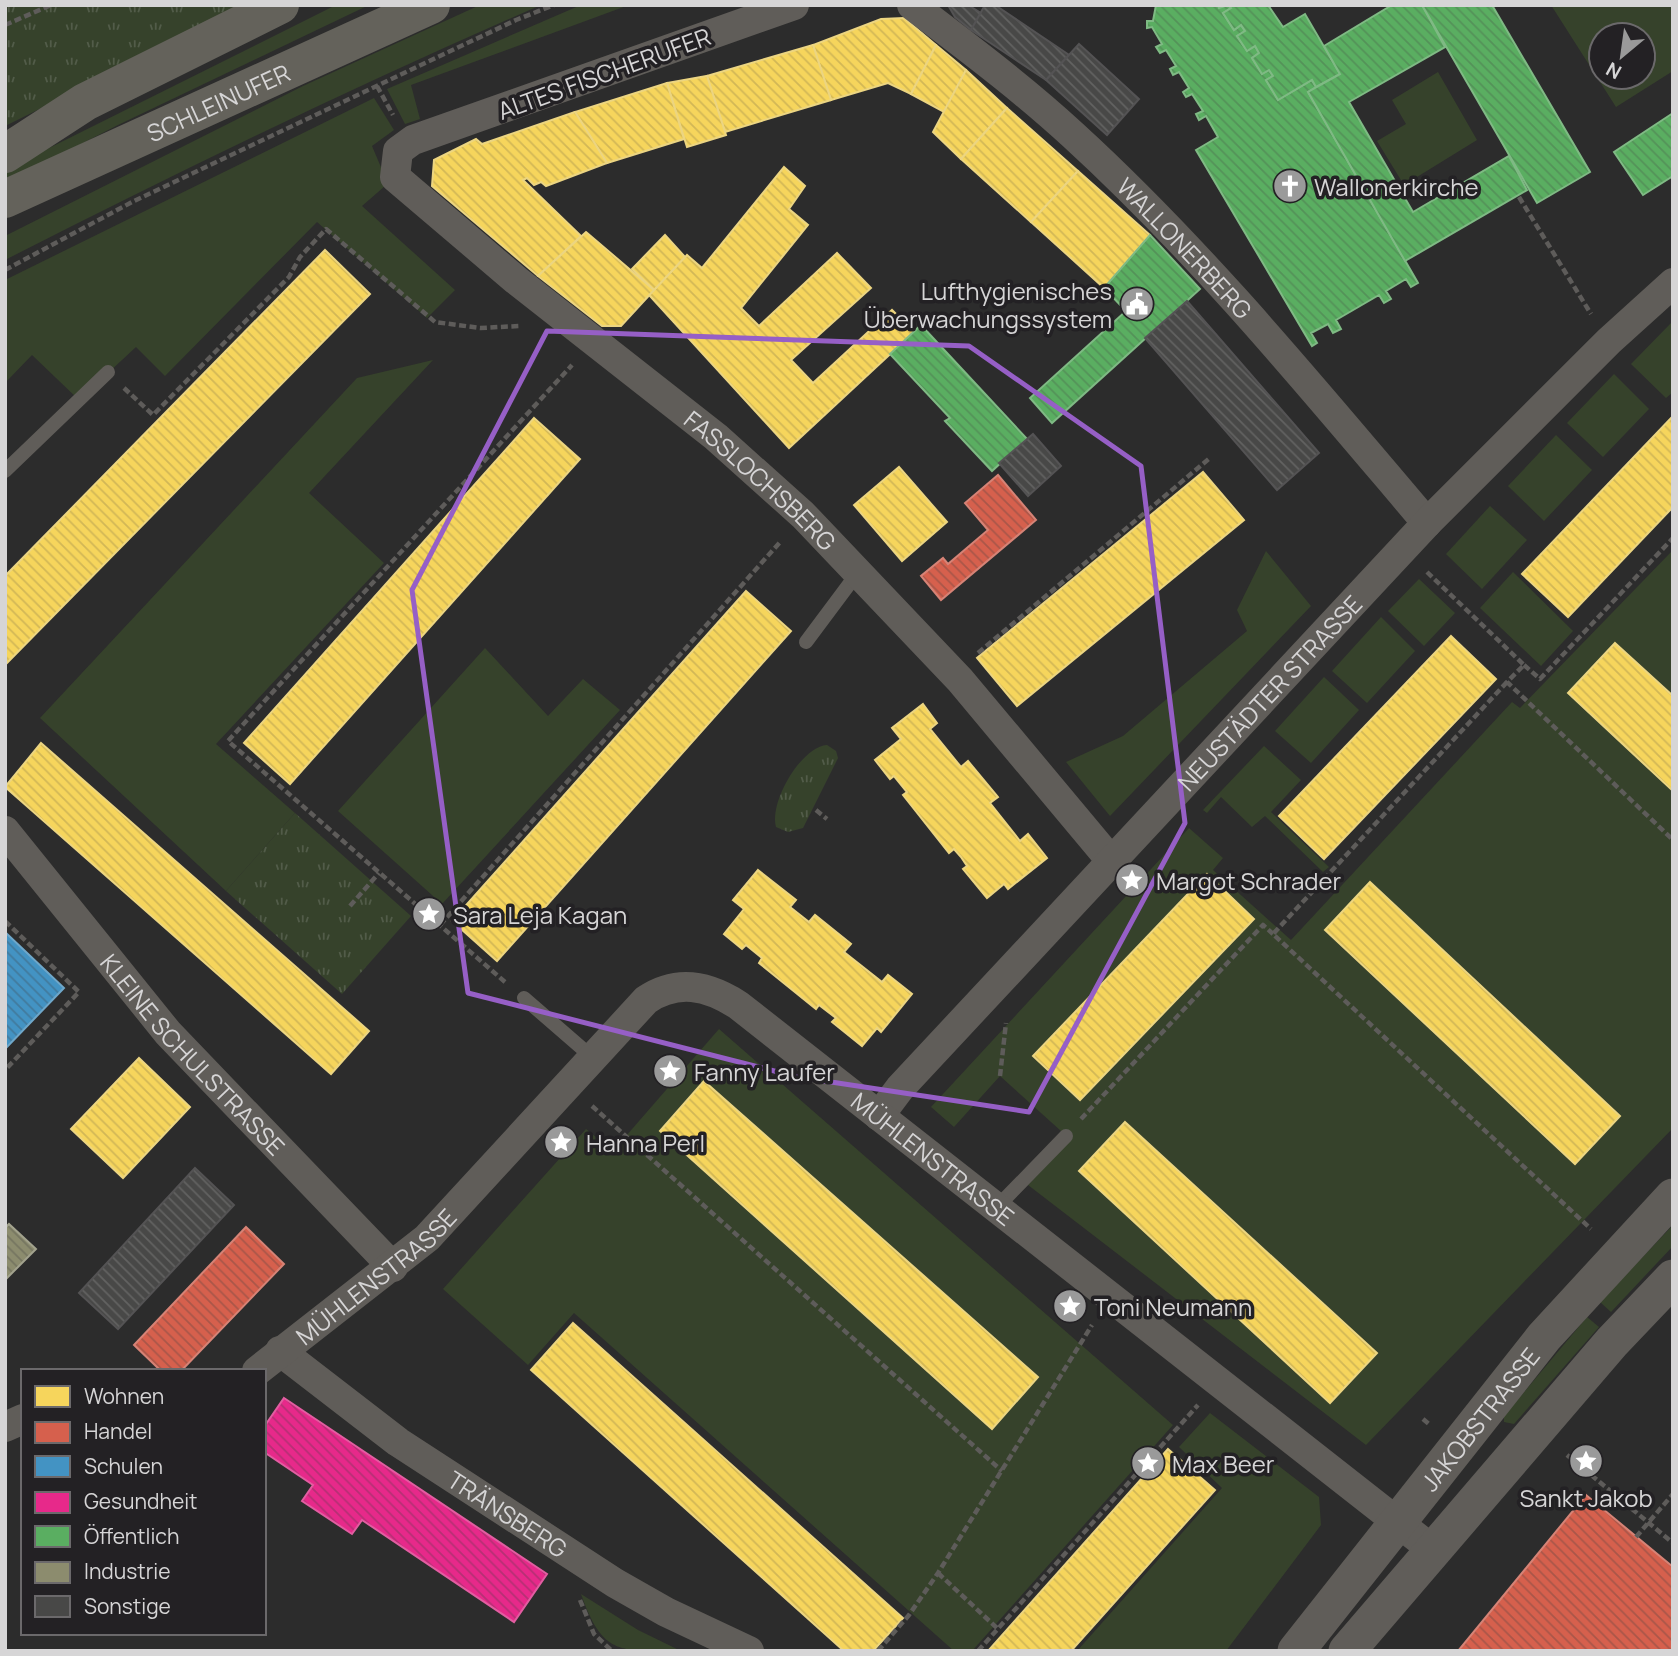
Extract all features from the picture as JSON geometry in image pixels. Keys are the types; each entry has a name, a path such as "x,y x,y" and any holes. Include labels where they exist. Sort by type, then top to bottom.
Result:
{"main road":[{"path":"5,142 280,5"},
{"name":"SCHLEINUFER","path":"5,199 431,5"},
{"path":"5,153 85,102"},
{"path":"5,217 143,138"}],"street":[{"name":"ALTES FISCHERUFER","path":"413,140 794,5"},
{"name":"WALLONERBERG","path":"912,5 1016,85 1074,135 1188,248 1427,523"},
{"name":"FASSLOCHSBERG","path":"413,140 398,151 395,177 549,306 716,437 803,515 859,571 953,674 1112,863"},
{"name":"NEUSTÄDTER STRASSE","path":"879,1115 900,1088 1427,523 1609,341 1673,283"},
{"name":"KLEINE SCHULSTRASSE","path":"5,831 167,1033 393,1267"},
{"name":"MÜHLENSTRASSE","path":"259,1369 427,1238 637,1008 655,994 681,985 697,986 737,1005 1433,1550"},
{"name":"JAKOBSTRASSE","path":"1296,1651 1544,1336 1673,1197"},
{"name":"JAKOBSTRASSE","path":"1347,1651 1603,1353 1673,1278"},
{"name":"TRÄNSBERG","path":"280,1351 398,1442 615,1584 666,1612 749,1651"},
{"path":"5,1427 21,1420"}],"lane":[{"path":"5,471 108,372"},
{"path":"806,642 859,571"},
{"path":"524,998 592,1057"},
{"path":"996,1208 1066,1136"}],"path":[{"path":"5,25 51,5"},
{"path":"5,270 134,201 516,20 554,5"},
{"path":"1519,197 1609,341"},
{"path":"108,372 153,415 289,277 300,257 326,229 427,318 442,325 480,328 533,325 549,306"},
{"path":"524,998 228,741 594,340"},
{"path":"953,674 1210,458"},
{"path":"440,925 803,515"},
{"path":"1403,549 1540,679 1673,538"},
{"path":"1273,934 1524,665"},
{"path":"1507,682 1673,840"},
{"path":"816,810 827,819"},
{"path":"350,906 379,873"},
{"path":"5,921 79,992 5,1070"},
{"path":"1066,1136 1263,925 1591,1229"},
{"path":"567,1083 1002,1471"},
{"path":"878,1651 909,1615 938,1573 1092,1325"},
{"path":"978,1651 1199,1404"},
{"path":"1567,1455 1673,1543"},
{"path":"1636,1537 1673,1494"},
{"path":"938,1573 998,1629"},
{"path":"577,1590 590,1629 612,1651"}],"highlighted area":[{"path":"547,331 969,346 1141,466 1185,823 1029,1112 798,1077 468,993 412,590"}],"green space":[{"path":"5,5 251,5 5,126"},
{"path":"336,5 369,5 118,125 5,183 5,170"},
{"path":"480,5 541,5 271,128 5,260 5,236 303,86"},
{"path":"581,5 629,5 411,85 420,119 405,124 387,89"},
{"path":"1551,5 1673,5 1673,71 1657,81 1657,21 1587,21 1587,61"},
{"path":"1438,72 1477,140 1404,185 1377,141 1406,124 1392,100"},
{"path":"1606,91 1641,91 1616,107"},
{"path":"374,98 394,130 372,146 383,172 385,186 362,206 455,290 427,318 317,222 165,376 136,347 79,400 32,355 5,383 5,280"},
{"path":"1673,321 1673,392 1666,398 1631,364"},
{"path":"433,360 309,493 384,563 216,744 295,813 226,891 40,718 357,378"},
{"path":"1614,374 1649,409 1603,457 1567,423"},
{"path":"1556,435 1592,470 1544,521 1508,486"},
{"path":"1490,506 1527,540 1482,589 1446,554"},
{"path":"1673,550 1673,696 1615,643 1568,693 1673,791 1673,1128 1366,1445 1028,1185 1071,1140 1000,1076 954,1127 931,1107 1189,828 1223,858 1213,870 1291,940 1512,702 1520,708","holes":["1206,874 1253,919 1080,1100 1034,1055","1370,882 1620,1115 1575,1163 1325,931","1124,1122 1376,1353 1330,1403 1080,1171"]},
{"path":"1266,551 1311,606 1110,816 1066,762 1123,736 1247,631 1237,610"},
{"path":"1513,572 1573,631 1541,666 1480,608"},
{"path":"1419,579 1455,613 1424,646 1388,611"},
{"path":"1381,617 1415,651 1367,703 1332,671"},
{"path":"485,648 548,716 583,679 620,710 442,904 338,811"},
{"path":"1324,677 1359,710 1311,763 1275,731"},
{"path":"827,745 836,751 838,758 803,828 788,832 776,827 777,804 789,777 807,755"},
{"path":"1264,746 1301,780 1271,812 1329,867 1323,872 1265,816 1252,827 1221,797 1207,813 1203,810"},
{"path":"295,813 411,916 342,994 226,891"},
{"path":"719,1029 1173,1425 972,1651 954,1651 574,1313 528,1365 443,1289 586,1129 613,1151","holes":["704,1081 1038,1377 992,1429 660,1131"]},
{"path":"1673,1225 1673,1246 1611,1312 1600,1302"},
{"path":"1587,1317 1599,1327 1514,1424 1504,1422 1504,1416"},
{"path":"1210,1413 1319,1497 1321,1525 1226,1651 1077,1651 1222,1488 1179,1447"},
{"path":"581,1594 638,1630 681,1651 642,1651 616,1646 597,1629"}],"building: Wohnen":[{"path":"904,18 936,45 911,94 888,83 831,100 813,45 881,19"},
{"path":"813,45 831,100 725,132 707,76"},
{"path":"936,45 966,70 944,112 911,94"},
{"path":"966,70 1007,108 961,159 933,132"},
{"path":"707,76 726,135 687,147 667,83"},
{"path":"667,83 684,139 607,163 575,112"},
{"path":"1007,108 1078,171 1031,222 961,159"},
{"path":"575,112 607,163 546,186 541,182 534,185 527,178 523,180 581,236 538,276 432,186 434,160 476,139 482,144"},
{"path":"784,167 805,186 789,209 808,225 741,308 759,326 837,253 871,288 791,360 813,383 892,310 914,332 789,448 649,295 687,255 702,268"},
{"path":"1078,171 1150,235 1104,288 1031,222"},
{"path":"586,232 654,290 621,326 602,326 538,276"},
{"path":"665,235 685,257 654,290 632,269"},
{"path":"325,250 370,294 5,665 5,576"},
{"path":"1673,416 1673,507 1568,617 1522,574"},
{"path":"534,418 580,459 290,784 244,743"},
{"path":"899,467 947,522 902,561 854,505"},
{"path":"1203,472 1244,520 1017,706 977,658"},
{"path":"746,591 791,631 497,961 452,921"},
{"path":"1451,636 1496,679 1324,859 1279,816"},
{"path":"1615,643 1673,696 1673,791 1568,693"},
{"path":"923,704 937,723 930,729 961,767 968,761 998,797 990,803 1020,841 1028,834 1047,858 1008,889 1004,884 987,898 963,869 967,866 961,857 954,849 949,853 903,795 907,792 894,776 890,779 875,760 901,739 892,728"},
{"path":"41,743 369,1031 331,1074 5,787"},
{"path":"758,870 796,900 790,907 809,922 815,915 851,944 844,952 882,982 888,975 912,994 881,1032 877,1028 862,1046 832,1022 836,1018 819,1005 816,1009 759,963 762,958 746,945 742,949 724,934 744,909 733,900"},
{"path":"1207,874 1254,919 1080,1100 1033,1056"},
{"path":"1370,882 1620,1116 1575,1164 1325,930"},
{"path":"139,1058 190,1107 123,1178 71,1129"},
{"path":"704,1081 1038,1377 992,1429 660,1131"},
{"path":"1125,1122 1377,1353 1330,1403 1079,1171"},
{"path":"573,1323 903,1618 873,1651 844,1651 531,1370"},
{"path":"1168,1449 1215,1490 1071,1651 988,1651"}],"building: Handel":[{"path":"998,475 1036,520 941,600 921,576 943,558 948,564 988,530 965,503"},
{"path":"246,1227 284,1264 183,1369 159,1369 134,1345"},
{"path":"1586,1495 1673,1567 1673,1651 1458,1651"}],"building: Schulen":[{"path":"5,932 64,988 5,1049"}],"building: Gesundheit":[{"path":"284,1398 547,1574 514,1622 362,1520 352,1534 302,1501 313,1485 266,1453 266,1424"}],"building: Öffentlich":[{"name":"Wallonerkirche","path":"1156,5 1218,5 1219,8 1228,5 1231,8 1223,13 1234,30 1241,25 1245,31 1237,36 1247,51 1255,46 1259,53 1252,58 1262,74 1269,70 1273,76 1266,80 1278,100 1312,80 1316,87 1308,92 1418,283 1411,287 1406,279 1386,291 1391,299 1384,303 1379,295 1336,320 1341,329 1333,333 1328,324 1311,333 1317,343 1312,346 1196,150 1218,137 1206,116 1199,120 1196,114 1203,111 1192,94 1186,97 1183,92 1189,88 1179,72 1173,75 1170,69 1176,66 1166,50 1160,53 1156,47 1162,44 1152,27 1147,28 1147,21 1153,21"},
{"path":"1228,5 1268,5 1283,27 1305,14 1340,74 1316,87 1312,80 1278,100 1266,80 1273,76 1269,70 1262,74 1252,58 1259,53 1255,46 1247,51 1237,36 1245,31 1241,25 1234,30 1223,13 1231,8"},
{"path":"1392,5 1422,5 1445,47 1349,102 1413,212 1509,156 1527,190 1405,261 1308,92 1340,74 1324,46"},
{"path":"1422,5 1492,5 1590,172 1537,203"},
{"path":"1673,113 1673,176 1643,195 1614,152"},
{"path":"1150,235 1200,289 1052,423 1030,398 1126,311 1104,288"},
{"path":"921,325 1027,439 992,471 945,421 950,418 890,354"}],"building: Industrie":[{"path":"9,1224 36,1249 5,1280 5,1228"}],"building: Sonstige":[{"path":"948,5 968,5 981,13 971,30 955,17"},
{"path":"985,5 995,5 1069,55 1046,80 971,30"},
{"path":"1079,44 1139,99 1107,135 1046,80"},
{"path":"1187,301 1319,453 1277,490 1145,338"},
{"path":"1033,434 1061,466 1028,496 999,463"},
{"path":"195,1168 234,1205 118,1329 79,1293"}],"place":[{"name":"Wallonerkirche","path":"1290,186"},
{"name":"Lufthygienisches Überwachungssystem","path":"1137,304"},
{"name":"Margot Schrader","path":"1132,880"},
{"name":"Sara Leja Kagan","path":"429,914"},
{"name":"Fanny Laufer","path":"670,1071"},
{"name":"Hanna Perl","path":"561,1142"},
{"name":"Toni Neumann","path":"1070,1306"},
{"name":"Sankt Jakob","path":"1586,1461"},
{"name":"Max Beer","path":"1148,1463"}]}
